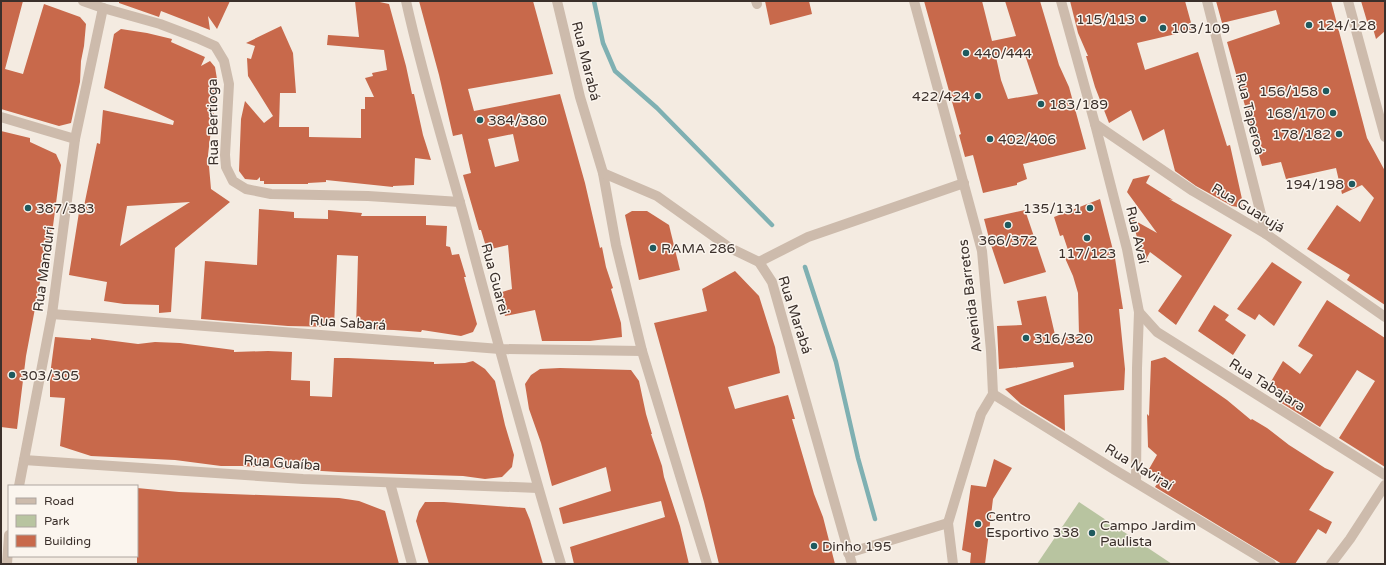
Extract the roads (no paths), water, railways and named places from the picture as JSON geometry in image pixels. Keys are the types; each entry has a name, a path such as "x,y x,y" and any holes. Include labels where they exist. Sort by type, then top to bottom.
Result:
{"street":[{"name":"Rua Bertioga","path":"83,1 160,24 215,46 224,61 229,84 225,155 226,167 233,181 246,189 271,194 368,196 460,202"},
{"name":"Rua Guarei","path":"406,1 416,49 460,202 538,488 561,564"},
{"name":"Rua Marabá","path":"557,1 580,97 603,173 616,245 642,350 706,564"},
{"name":"Avenida Barretos","path":"914,1 982,251 991,351 993,394"},
{"name":"Rua Avaí","path":"1061,1 1095,124 1127,249 1139,312 1136,482"},
{"name":"Rua Taperoá","path":"1207,1 1266,234"},
{"path":"1348,1 1385,137"},
{"name":"Rua Manduri","path":"19,485 52,314 75,139 103,8"},
{"path":"1,117 75,139"},
{"name":"Rua Guarujá","path":"1095,124 1193,191 1266,234 1385,317"},
{"path":"603,173 657,196 730,248 759,262 808,237 964,183"},
{"name":"Rua Marabá","path":"759,262 772,282 852,564"},
{"name":"Rua Tabajara","path":"1139,312 1157,332 1385,475"},
{"name":"Rua Sabará","path":"52,314 500,348 642,350"},
{"path":"953,564 948,523 981,414 993,394"},
{"name":"Rua Naviraí","path":"993,394 1271,564"},
{"name":"Rua Guaíba","path":"24,460 390,483 538,488"},
{"path":"390,483 412,564"},
{"path":"1331,564 1350,539 1385,485"},
{"path":"848,553 948,523"},
{"path":"7,564 8,550"}],"waterway":[{"path":"594,1 603,43 615,71 657,108 772,225"},
{"path":"805,267 836,362 858,458 875,519"}],"place":[{"name":"115/113","path":"1143,19"},
{"name":"124/128","path":"1309,25"},
{"name":"103/109","path":"1163,28"},
{"name":"440/444","path":"966,53"},
{"name":"156/158","path":"1326,91"},
{"name":"422/424","path":"978,96"},
{"name":"183/189","path":"1041,104"},
{"name":"168/170","path":"1333,113"},
{"name":"384/380","path":"480,120"},
{"name":"178/182","path":"1339,134"},
{"name":"402/406","path":"990,139"},
{"name":"194/198","path":"1352,184"},
{"name":"387/383","path":"28,208"},
{"name":"135/131","path":"1090,208"},
{"name":"366/372","path":"1008,225"},
{"name":"117/123","path":"1087,238"},
{"name":"RAMA 286","path":"653,248"},
{"name":"316/320","path":"1026,338"},
{"name":"303/305","path":"12,375"},
{"name":"Centro Esportivo 338","path":"978,524"},
{"name":"Campo Jardim Paulista","path":"1092,533"},
{"name":"Dinho 195","path":"814,546"}]}
